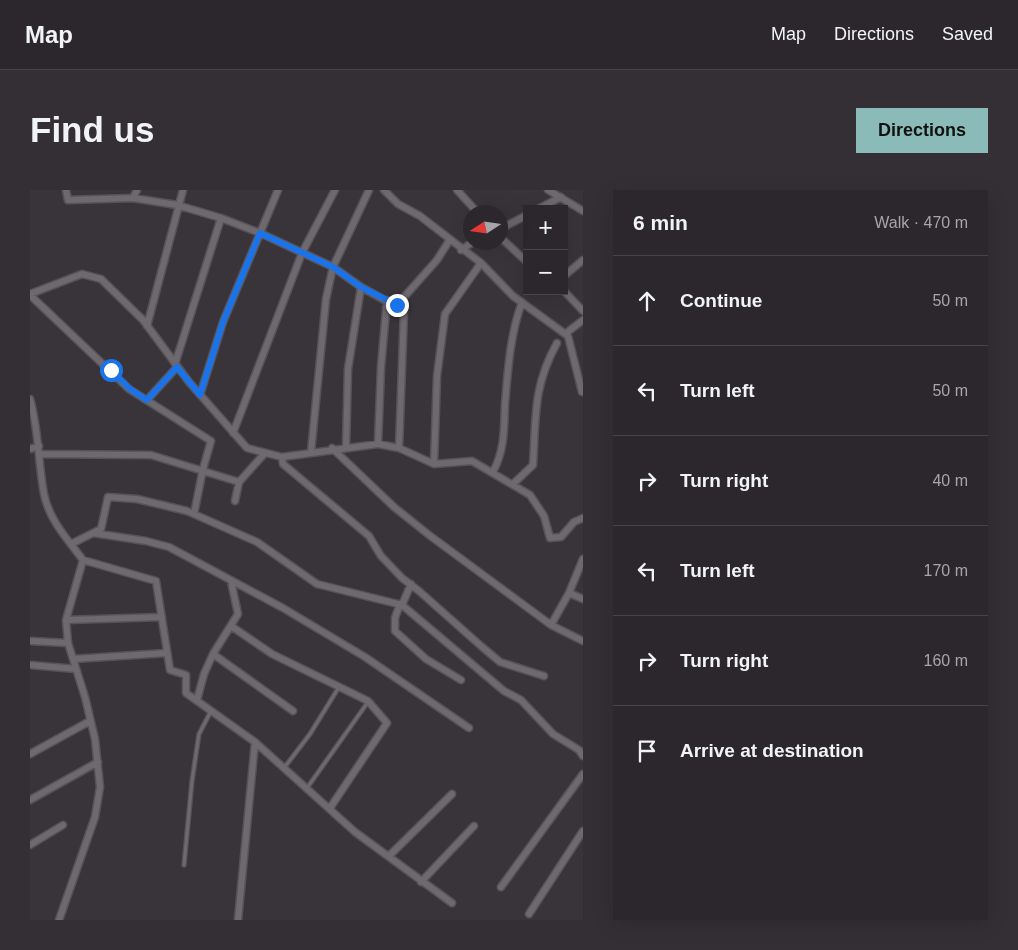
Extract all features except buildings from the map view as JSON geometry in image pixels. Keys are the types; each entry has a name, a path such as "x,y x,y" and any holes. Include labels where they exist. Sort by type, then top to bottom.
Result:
{"street":[{"path":"66,190 68,200 133,198 177,205 221,218 260,233 333,267 361,287 397,305 404,311 399,448"},
{"path":"133,198 137,190"},
{"path":"147,326 177,205 183,190"},
{"path":"200,395 223,322 278,190"},
{"path":"233,433 302,253 335,190"},
{"path":"311,452 326,299 333,267 369,190"},
{"path":"384,190 398,204 420,216 449,241 481,264 513,296 568,336 582,392"},
{"path":"457,190 471,205"},
{"path":"548,190 562,196 583,211"},
{"path":"545,205 562,196"},
{"path":"508,224 523,217"},
{"path":"147,400 176,365 221,218"},
{"path":"397,305 437,260 449,241"},
{"path":"508,244 523,258"},
{"path":"568,273 583,260"},
{"path":"434,464 438,367 445,314 481,264"},
{"path":"194,514 211,441 130,389 30,294 82,274 101,279 147,326 200,395 247,448 282,457 332,448 378,444 399,448 434,464 472,461 530,495 544,516 550,538 561,537 574,522 583,518"},
{"path":"346,447 348,369 361,287"},
{"path":"568,295 583,311"},
{"path":"378,444 381,367 387,300"},
{"path":"493,472 502,455 509,352 516,319 522,302"},
{"path":"565,334 583,320"},
{"path":"513,484 533,465 538,388 546,362 557,343"},
{"path":"31,403 46,501 56,526 83,560 156,582 170,670 186,675 186,693 255,742 355,832 452,903"},
{"path":"30,450 39,446"},
{"path":"332,448 394,508 551,625 583,641"},
{"path":"235,501 239,482 265,453"},
{"path":"40,454 151,455 203,469 239,482"},
{"path":"282,457 284,464 369,536 394,570 500,662 544,676"},
{"path":"71,544 101,529 108,497 137,499 194,514 257,542 317,584 401,605 504,690 521,700 553,734 578,750 583,756"},
{"path":"92,533 146,541 169,547 284,608 365,657 470,728"},
{"path":"551,625 569,593 583,559"},
{"path":"59,920 95,817 100,787 98,762 90,721 68,643 66,620 83,560"},
{"path":"197,700 204,674 213,654 238,614 231,581"},
{"path":"411,584 395,618 396,631 426,659 462,680"},
{"path":"569,593 583,599"},
{"path":"66,620 162,617"},
{"path":"231,626 272,654 368,701 387,723 330,808"},
{"path":"30,641 68,643"},
{"path":"73,659 167,653"},
{"path":"213,654 293,711"},
{"path":"30,665 76,669"},
{"path":"30,754 90,721"},
{"path":"238,920 255,742"},
{"path":"30,800 98,762"},
{"path":"502,887 583,774"},
{"path":"389,856 452,794"},
{"path":"30,845 63,825"},
{"path":"421,882 474,826"},
{"path":"529,914 583,831"}],"lane":[{"path":"284,768 310,734 339,687"},
{"path":"307,788 368,701"},
{"path":"184,865 192,781 199,734 211,710"}],"route":[{"path":"111,370 130,389 147,400 177,367 200,395 223,322 260,233 333,267 361,287 397,305"}]}
